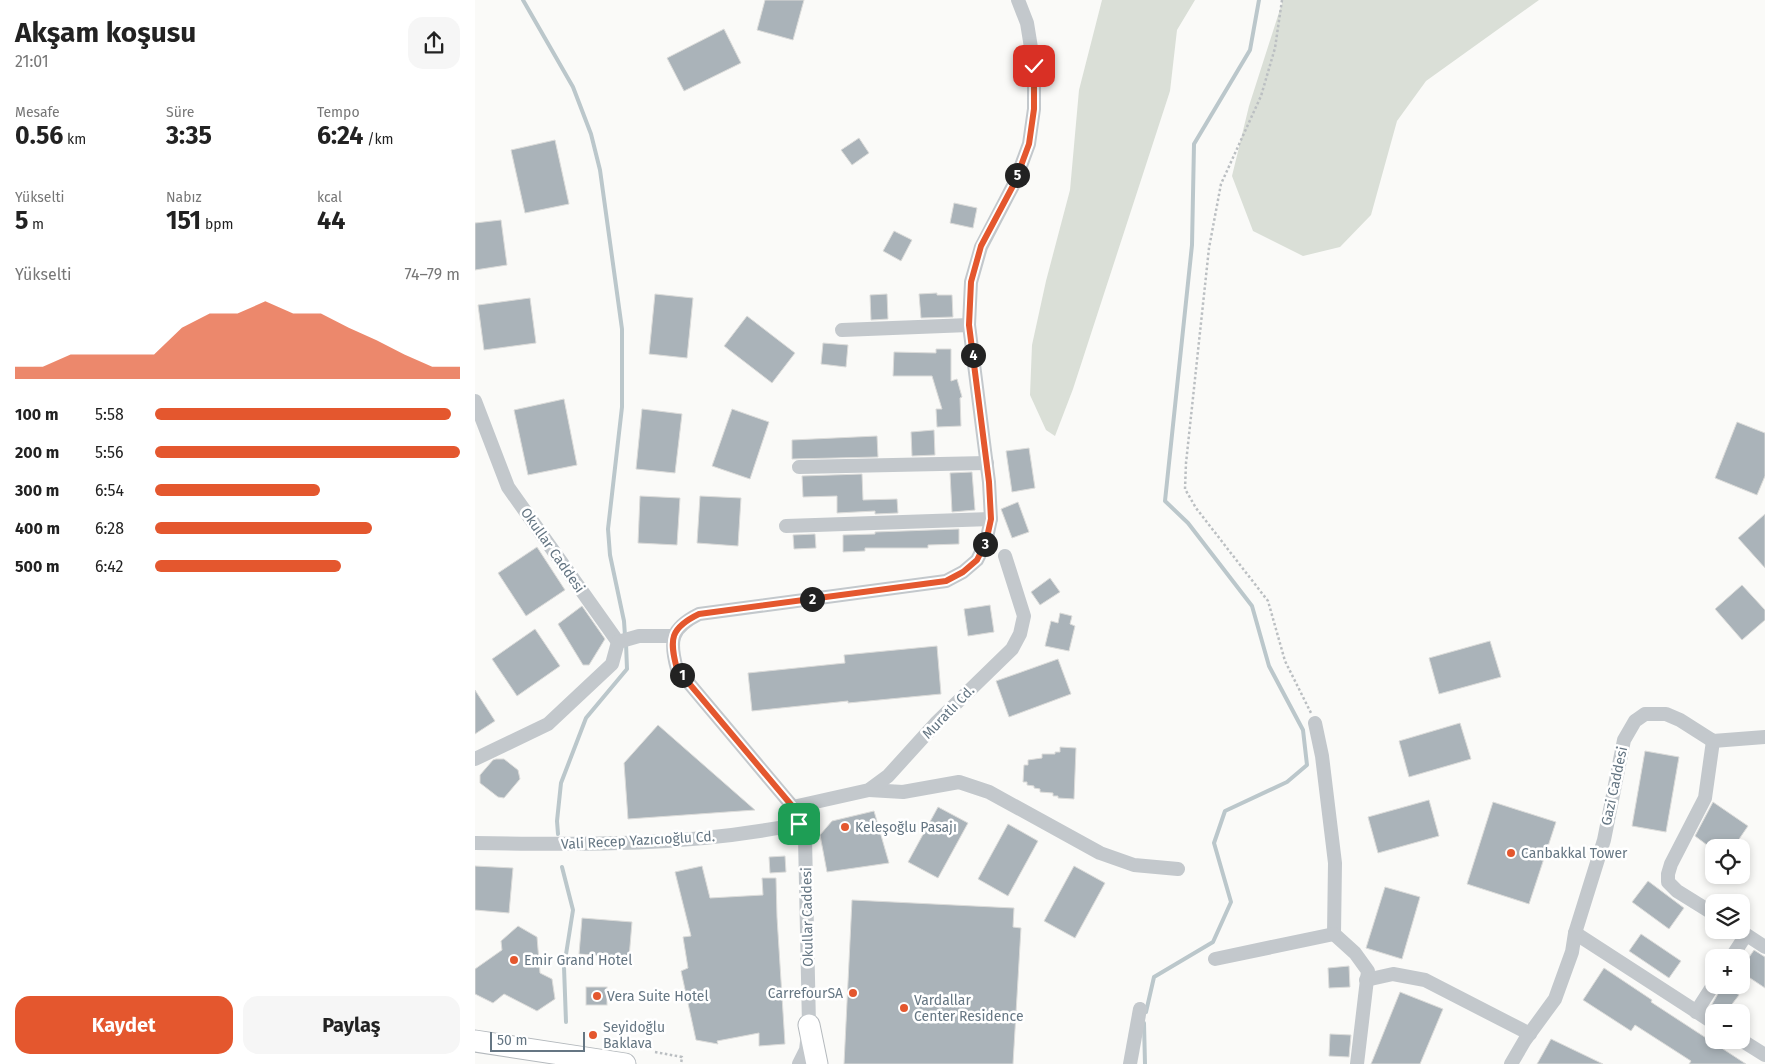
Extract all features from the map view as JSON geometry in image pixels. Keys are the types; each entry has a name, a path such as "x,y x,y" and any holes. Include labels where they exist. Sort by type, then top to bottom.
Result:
{"highway":[{"path":"809,1025 817,1064"},
{"path":"475,1041 625,1064"}],"street":[{"path":"799,824 793,807 677,669 672,650 674,636 684,621 699,614 946,581 963,572 977,560 986,542 991,519 987,462 969,325 971,282 981,246 1015,182 1029,144 1034,109 1034,66 1027,23 1018,0"},
{"path":"842,330 969,325"},
{"name":"Okullar Caddesi","path":"475,401 508,487 618,642"},
{"path":"799,467 987,462"},
{"path":"786,526 991,519"},
{"name":"Muratlı Cd.","path":"793,807 869,790 888,776 937,722 1012,649 1020,634 1024,616 1005,556"},
{"path":"475,759 548,724 612,664 618,642 639,636 674,636"},
{"name":"Gazi Caddesi","path":"1511,1064 1555,998 1572,952 1575,933 1603,840 1624,740 1635,721 1645,714 1666,714 1680,720 1713,741"},
{"path":"1315,723 1322,756 1335,862 1334,934 1355,954 1367,971 1357,1064"},
{"path":"1705,908 1677,891 1668,882 1668,874 1671,864 1705,798 1713,741 1765,737"},
{"path":"869,790 903,792 959,782 989,792 1100,853 1133,865 1178,869"},
{"name":"Okullar Caddesi","path":"799,824 805,838 809,1025 805,1050 799,1064"},
{"name":"Vali Recep Yazıcıoğlu Cd.","path":"475,842 576,845 649,842 753,833 799,824"},
{"path":"1575,933 1705,1018"},
{"path":"1215,959 1334,934"},
{"path":"1750,937 1765,947"},
{"path":"1366,980 1393,974 1425,980 1530,1034"},
{"path":"1696,1012 1708,994"},
{"path":"1130,1064 1140,1009"},
{"path":"1750,1046 1765,1055"}],"path":[{"path":"1282,0 1275,48 1261,96 1221,184 1219,193 1209,248 1185,489 1196,508 1269,601 1285,661 1315,723"},
{"path":"655,1052 682,1057 681,1064"}],"shaded area":[{"path":"1102,0 1195,0 1177,30 1170,91 1073,389 1055,436 1046,430 1030,395 1032,345 1046,281 1070,190 1079,90"},
{"path":"1283,0 1539,0 1426,81 1397,121 1371,215 1340,247 1303,256 1253,231 1232,176 1249,106"}],"building":[{"path":"765,0 804,0 793,40 757,30"},
{"path":"724,29 741,63 684,91 667,58"},
{"path":"859,138 869,153 852,165 841,150"},
{"path":"555,140 569,204 525,213 511,150"},
{"path":"954,203 977,208 973,228 950,223"},
{"path":"501,220 507,265 475,270 475,223"},
{"path":"894,231 912,240 901,261 883,251"},
{"path":"937,293 937,295 952,295 953,317 921,318 919,294"},
{"path":"655,294 693,298 687,358 649,354"},
{"path":"887,294 888,319 871,320 870,295"},
{"path":"530,298 536,343 484,350 478,305"},
{"path":"747,316 795,353 772,383 724,346"},
{"path":"823,343 848,345 846,367 821,364"},
{"path":"936,349 951,349 951,381 957,379 962,397 960,398 961,426 937,427 936,409 942,409 932,376 893,376 894,352 936,353"},
{"path":"564,399 577,465 528,475 514,410"},
{"path":"642,409 682,414 675,473 636,469"},
{"path":"732,409 769,422 750,479 712,466"},
{"path":"1737,422 1765,433 1765,476 1757,495 1715,478"},
{"path":"934,430 935,455 912,456 911,432"},
{"path":"877,436 878,457 792,459 792,440"},
{"path":"1029,448 1035,488 1012,492 1006,451"},
{"path":"972,472 975,510 952,512 950,473"},
{"path":"862,474 863,500 897,499 898,513 875,514 875,511 837,513 837,496 803,497 802,476"},
{"path":"640,496 680,498 677,545 638,543"},
{"path":"700,496 741,498 738,546 697,543"},
{"path":"1018,502 1029,532 1012,538 1001,509"},
{"path":"1765,514 1765,568 1738,538"},
{"path":"959,529 959,544 928,545 928,548 865,548 865,551 843,552 843,535"},
{"path":"815,534 816,548 794,549 793,535"},
{"path":"537,547 565,590 526,616 498,573"},
{"path":"1050,578 1060,592 1040,605 1031,592"},
{"path":"1742,585 1765,610 1765,620 1742,640 1715,609"},
{"path":"990,605 994,632 968,636 964,609"},
{"path":"582,606 605,639 589,665 583,665 558,624"},
{"path":"1060,613 1072,616 1070,624 1075,626 1069,651 1045,646 1051,621 1058,623"},
{"path":"535,629 560,666 517,696 492,659"},
{"path":"1490,641 1501,677 1439,694 1429,658"},
{"path":"937,646 941,694 752,711 748,673 845,663 844,655"},
{"path":"1058,659 1071,694 1009,717 996,681"},
{"path":"475,690 495,721 475,734"},
{"path":"1460,723 1471,759 1409,777 1399,741"},
{"path":"658,725 755,810 628,819 624,763"},
{"path":"1060,747 1076,748 1074,799 1058,798 1058,796 1053,796 1053,793 1040,792 1040,789 1027,785 1027,782 1023,782 1024,765 1028,765 1028,760 1042,758 1042,754 1060,752"},
{"path":"1645,751 1679,757 1666,832 1632,826"},
{"path":"496,759 504,759 518,770 520,779 504,798 498,797 480,783 480,775"},
{"path":"1429,800 1439,836 1378,853 1368,817"},
{"name":"Canbakkal Tower","path":"1493,802 1556,822 1529,904 1467,884"},
{"path":"1713,802 1748,826 1739,839 1705,839 1705,844 1695,836"},
{"path":"938,807 968,823 938,878 908,862"},
{"path":"874,811 889,863 827,872 820,835 832,821"},
{"path":"1008,824 1038,841 1008,896 978,879"},
{"path":"785,856 786,872 770,873 769,857"},
{"path":"475,866 513,868 509,913 475,910"},
{"path":"702,866 710,898 763,895 762,878 776,878 785,1044 759,1046 759,1033 717,1041 718,1044 696,1040 681,971 688,968 683,937 691,936 675,872"},
{"path":"1074,866 1105,883 1075,938 1044,921"},
{"path":"1648,881 1684,908 1669,929 1632,902"},
{"path":"1385,887 1420,897 1402,959 1366,948"},
{"path":"852,900 1014,908 1013,927 1021,928 1013,1064 844,1064"},
{"path":"582,918 632,922 629,958 579,954"},
{"name":"Emir Grand Hotel","path":"518,926 537,937 540,973 552,979 555,999 537,1011 504,994 493,1003 475,994 475,969 502,950 501,941"},
{"path":"1641,934 1681,961 1669,978 1629,951"},
{"path":"1754,950 1765,957 1765,988 1750,978 1750,956"},
{"path":"1349,966 1350,987 1329,988 1328,968"},
{"path":"1604,968 1705,1037 1705,1049 1723,1049 1746,1064 1689,1064 1691,1061 1635,1025 1631,1031 1583,1000"},
{"name":"Vera Suite Hotel","path":"586,987 607,987 607,1005 586,1005"},
{"path":"1400,992 1443,1009 1420,1064 1371,1064"},
{"path":"1718,994 1739,995 1732,1004 1712,1004"},
{"path":"1330,1034 1351,1035 1349,1057 1329,1056"},
{"path":"1551,1039 1603,1064 1537,1064"}],"waterway":[{"path":"523,0 573,87 591,134 600,170 622,329 622,407 608,529 610,555 624,621 625,636"},
{"path":"1146,1012 1154,977 1213,942 1231,902 1214,843 1225,811 1287,782 1307,765 1303,730 1269,666 1252,606 1188,523 1165,501 1192,245 1194,144 1250,50 1259,0"},
{"path":"558,834 557,821 561,783 586,718 627,669 626,643"},
{"path":"562,867 573,910 564,967 566,1022"},
{"path":"1144,1023 1145,1064"}],"place":[{"name":"Keleşoğlu Pasajı","path":"845,827"},
{"name":"Canbakkal Tower","path":"1511,853"},
{"name":"Emir Grand Hotel","path":"514,960"},
{"name":"CarrefourSA","path":"853,993"},
{"name":"Vera Suite Hotel","path":"597,996"},
{"name":"Vardallar Center Residence","path":"904,1008"},
{"name":"Seyidoğlu Baklava","path":"593,1035"}],"route":[{"path":"799,824 793,807 677,669 672,650 674,636 684,621 699,614 946,581 963,572 977,560 986,542 991,519 989,482 969,325 971,282 981,246 1015,182 1029,144 1034,109 1034,66"}]}
